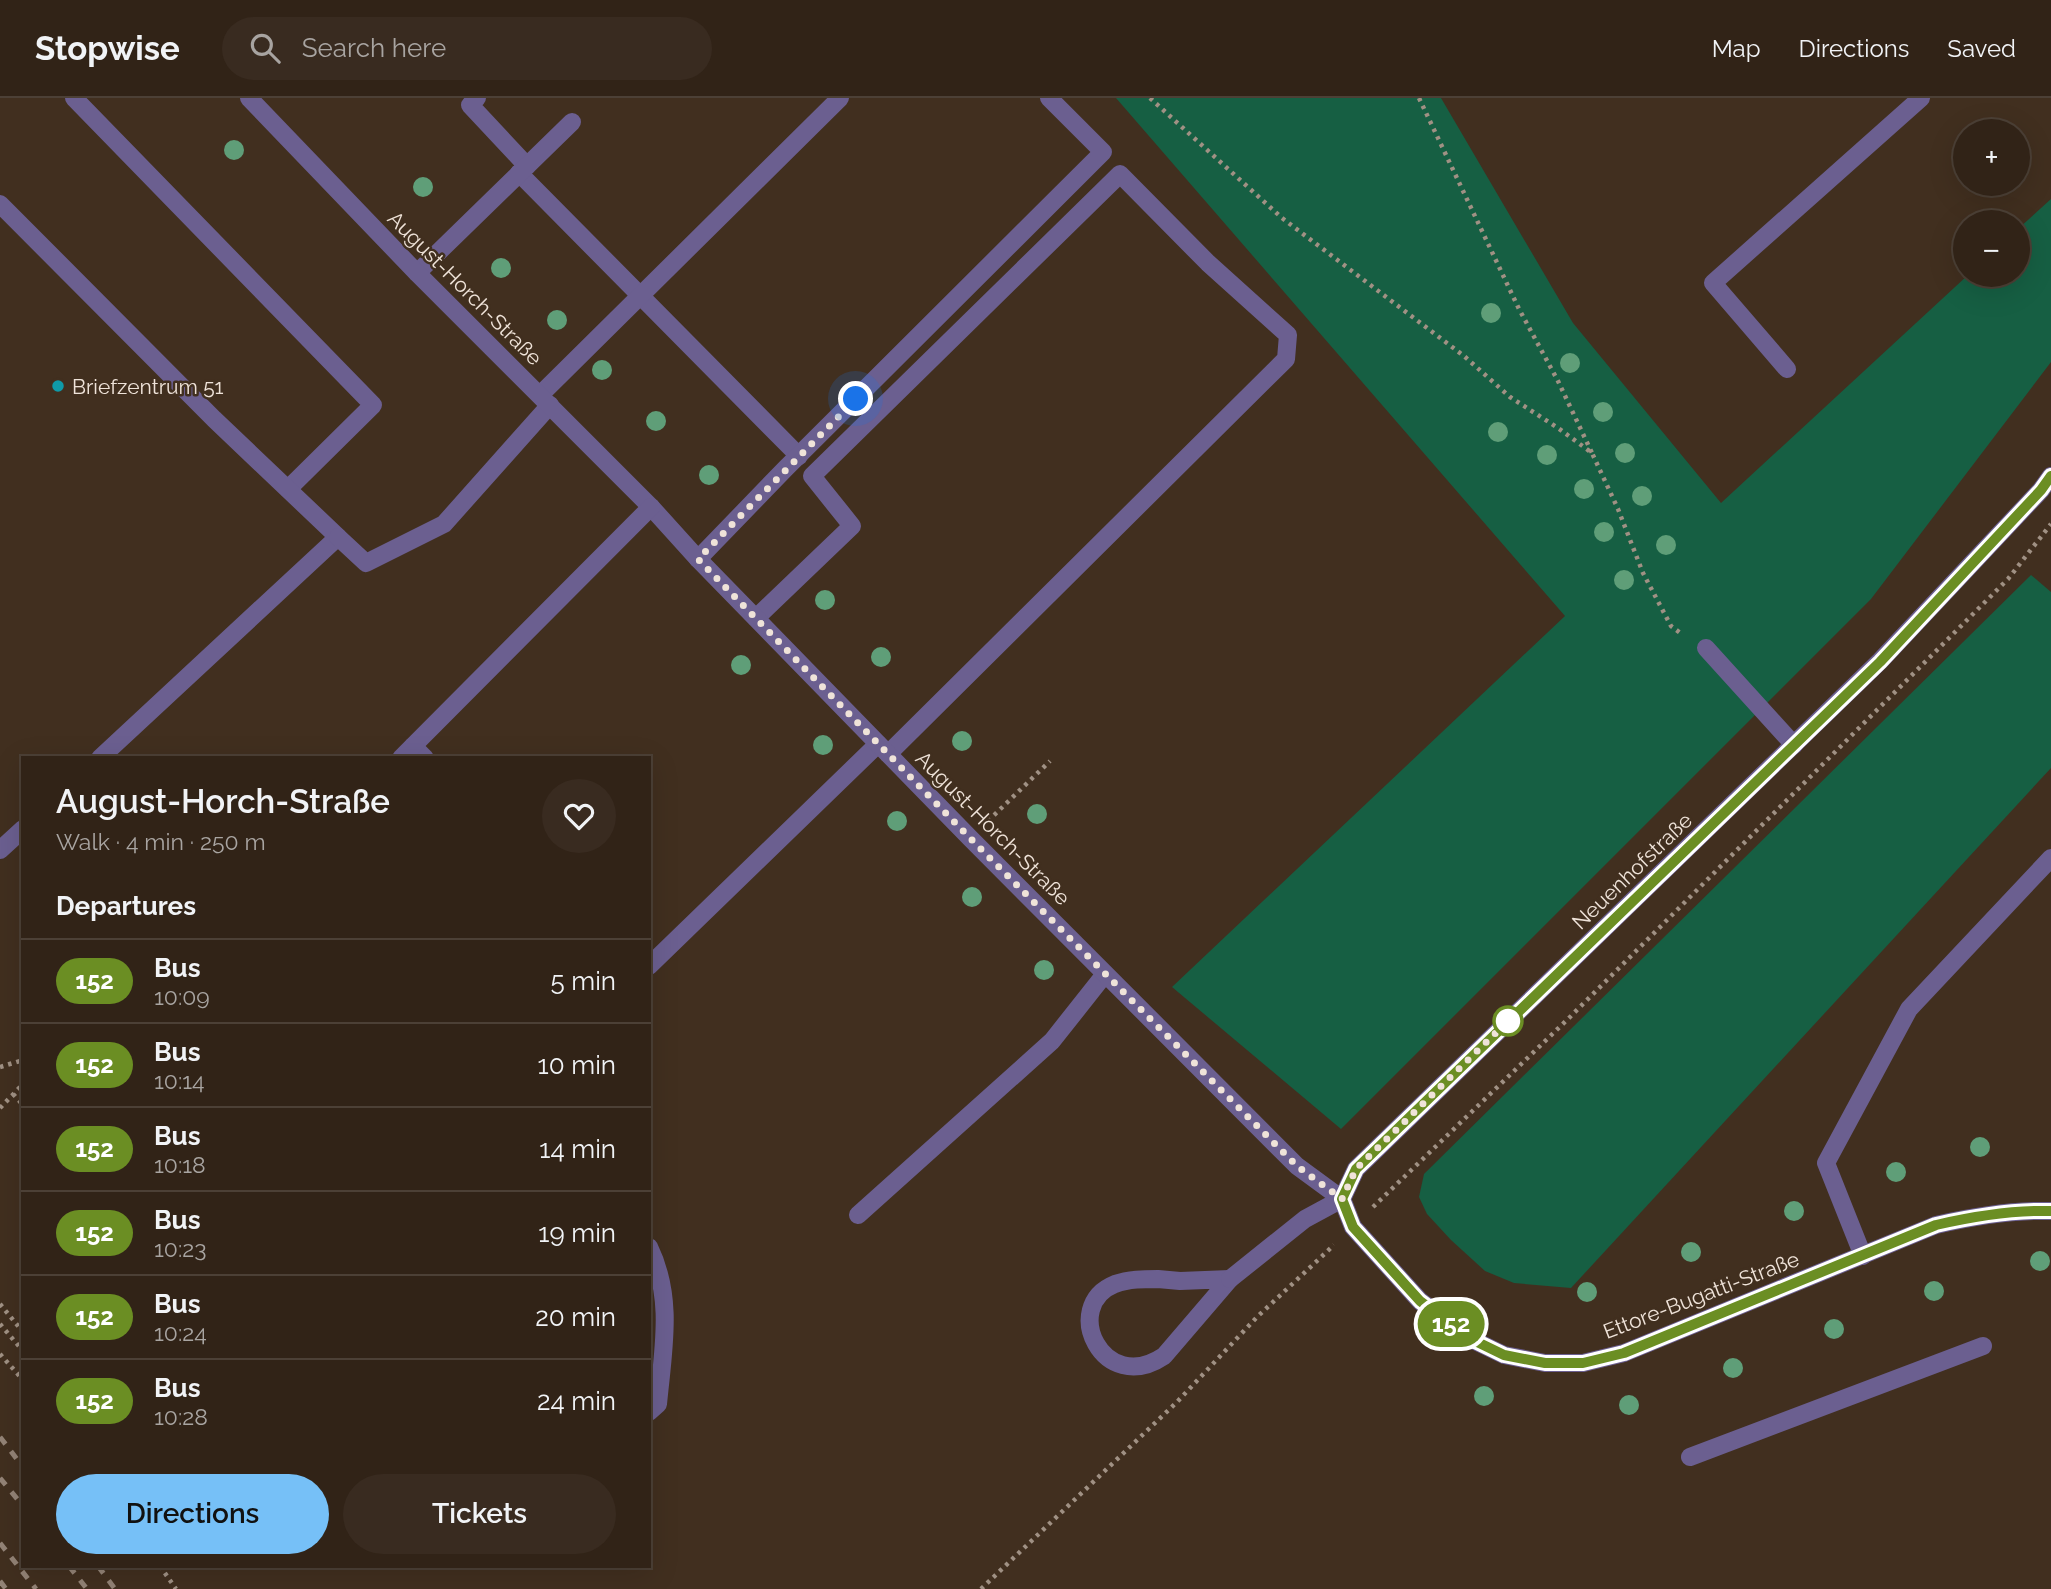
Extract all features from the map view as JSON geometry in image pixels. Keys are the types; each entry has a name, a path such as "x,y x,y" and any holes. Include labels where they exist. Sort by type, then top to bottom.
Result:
{"street":[{"path":"74,98 373,405 288,489"},
{"name":"August-Horch-Straße","path":"249,98 417,273 651,508 1105,974 1297,1166 1342,1199"},
{"path":"477,98 470,105 523,169 640,297 799,456"},
{"path":"0,204 214,419 366,564 444,524 545,400 640,297 840,98"},
{"path":"651,964 883,749 1286,359 1288,335 1208,263 1049,98"},
{"path":"1787,369 1713,283 1921,98"},
{"path":"417,273 572,122"},
{"path":"698,559 1103,152"},
{"path":"756,618 852,526 812,476 1120,174"},
{"name":"Neuenhofstraße","path":"1342,1199 1356,1169 1880,662 2041,490 2051,476"},
{"path":"413,754 651,508"},
{"path":"102,756 338,537"},
{"path":"1706,648 1794,745"},
{"path":"0,850 21,831"},
{"path":"1863,1256 1826,1163 1909,1009 2051,858"},
{"path":"858,1215 1052,1041 1105,974"},
{"path":"1230,1279 1142,1279 1113,1284 1100,1295 1093,1307 1091,1333 1096,1346 1119,1365 1131,1367 1153,1363 1164,1356 1230,1279 1305,1219 1342,1199"},
{"name":"Ettore-Bugatti-Straße","path":"1342,1199 1353,1227 1420,1301 1469,1338 1504,1355 1545,1363 1583,1363 1624,1353 1936,1225 1979,1215 2051,1210"},
{"path":"651,1251 659,1267 666,1311 658,1404 651,1410"},
{"path":"1690,1457 1983,1346"}],"path":[{"path":"1150,98 1282,218 1464,356 1510,397 1592,453"},
{"path":"1419,98 1519,309 1558,381 1592,453 1643,573 1671,626 1690,641 1706,648"},
{"path":"981,1589 1177,1402 1257,1317 1570,1017 1998,589 2051,524"},
{"path":"970,838 1050,761"},
{"path":"0,1067 21,1061"},
{"path":"0,1108 21,1086"},
{"path":"13,1094 21,1103"},
{"path":"0,1304 21,1330"},
{"path":"0,1324 21,1349"},
{"path":"0,1354 21,1378"},
{"path":"161,1568 176,1589"}],"green space":[{"path":"1116,98 1441,98 1573,323 1721,503 1955,287 2030,287 2030,218 2051,199 2051,362 1871,599 1341,1129 1172,987 1565,616"},
{"path":"2031,575 2051,592 2051,768 1571,1288 1514,1283 1485,1271 1427,1214 1419,1197 1424,1174"}],"railway":[{"path":"0,1437 21,1464"},
{"path":"0,1478 21,1504"},
{"path":"0,1543 36,1589"},
{"path":"71,1568 87,1589"},
{"path":"99,1568 115,1589"},
{"path":"0,1581 6,1589"}],"bus line":[{"name":"152","path":"2051,476 2041,490 1880,662 1356,1169 1342,1199 1353,1227 1420,1301 1469,1338 1504,1355 1545,1363 1583,1363 1624,1353 1936,1225 1979,1215 2028,1210 2051,1211"}],"place":[{"name":"Briefzentrum 51","path":"58,386"}],"route":[{"path":"856,399 698,559 970,838 1297,1166 1342,1199 1356,1169 1508,1021"}]}
